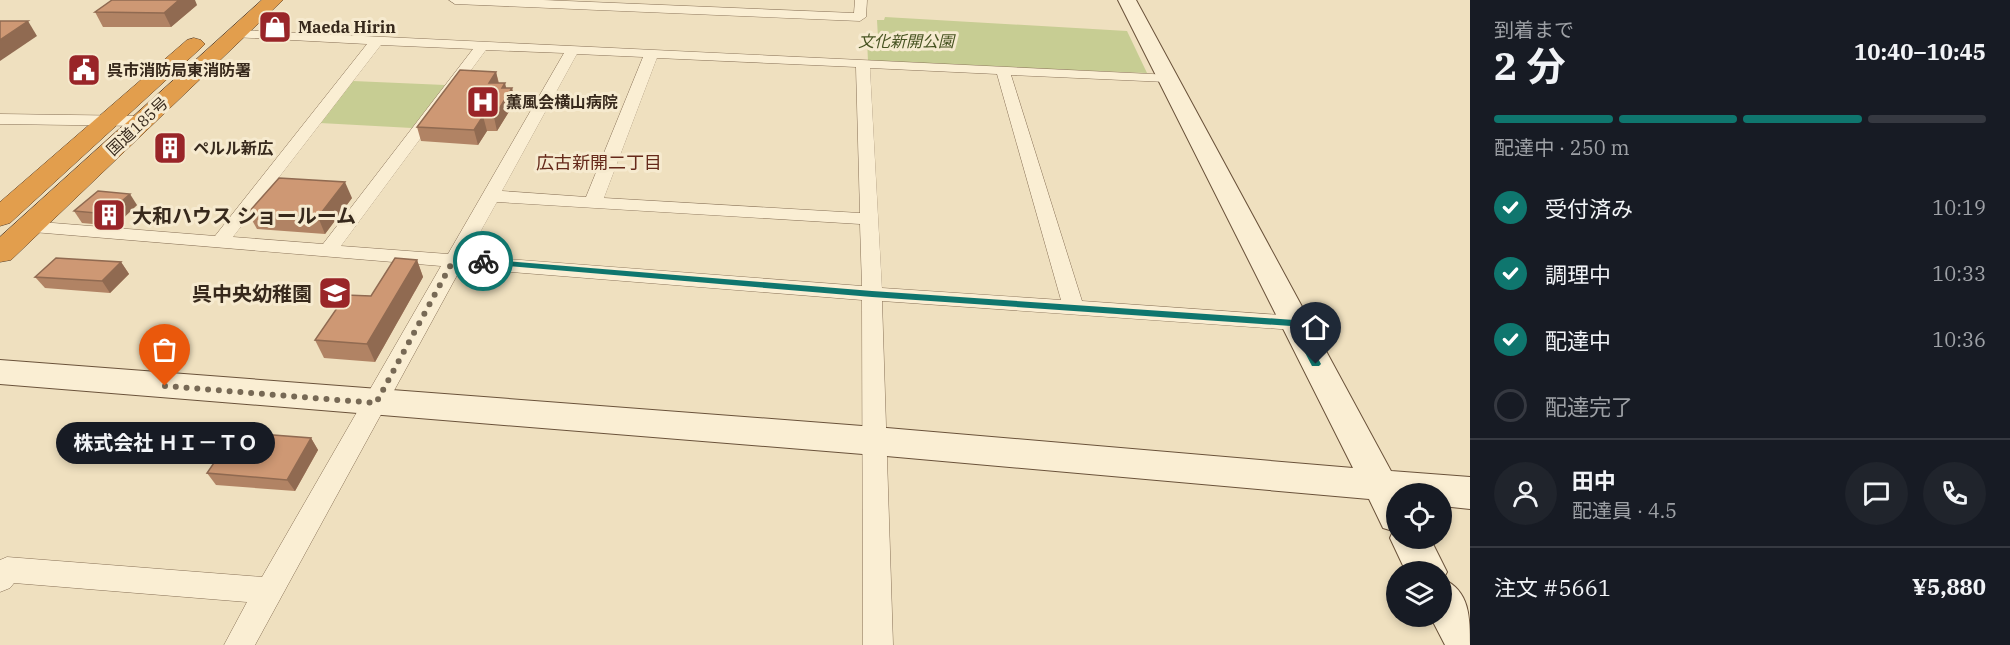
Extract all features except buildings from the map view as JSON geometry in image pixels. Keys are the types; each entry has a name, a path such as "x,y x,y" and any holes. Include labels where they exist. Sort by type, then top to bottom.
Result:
{"highway":[{"name":"国道185号","path":"0,217 105,121 245,0"},
{"name":"国道185号","path":"0,253 239,34 273,0"}],"street":[{"path":"455,0 594,3 860,17 861,0"},
{"path":"1127,0 1386,498"},
{"path":"239,34 1167,78"},
{"path":"219,243 376,42"},
{"path":"329,249 482,46"},
{"path":"239,645 573,51"},
{"path":"593,202 651,55"},
{"path":"863,65 872,294 878,645"},
{"path":"1003,71 1074,309"},
{"path":"0,119 142,121"},
{"path":"490,196 869,219"},
{"path":"28,227 219,243 329,249 872,294 1294,323"},
{"path":"0,372 875,441 1470,493"},
{"path":"0,579 7,570 268,591"},
{"path":"1452,617 1467,645"}],"green space":[{"name":"文化新開公園","path":"885,17 1127,31 1147,73 868,62 867,38 878,38 877,20 884,20"},
{"path":"353,81 445,85 412,128 320,123"}],"way so far":[{"path":"165,386 376,403 454,259 483,261"}],"place":[{"name":"Maeda Hirin","path":"275,27"},
{"name":"呉市消防局東消防署","path":"84,70"},
{"name":"薫風会横山病院","path":"483,102"},
{"name":"ペルル新広","path":"170,148"},
{"name":"大和ハウス ショールーム","path":"109,215"},
{"name":"呉中央幼稚園","path":"335,293"},
{"name":"株式会社 ＨＩ－ＴＯ","path":"165,386"}],"district":[{"name":"広古新開二丁目","path":"599,162"}],"route":[{"path":"483,261 872,294 1294,323 1316,364"}]}
